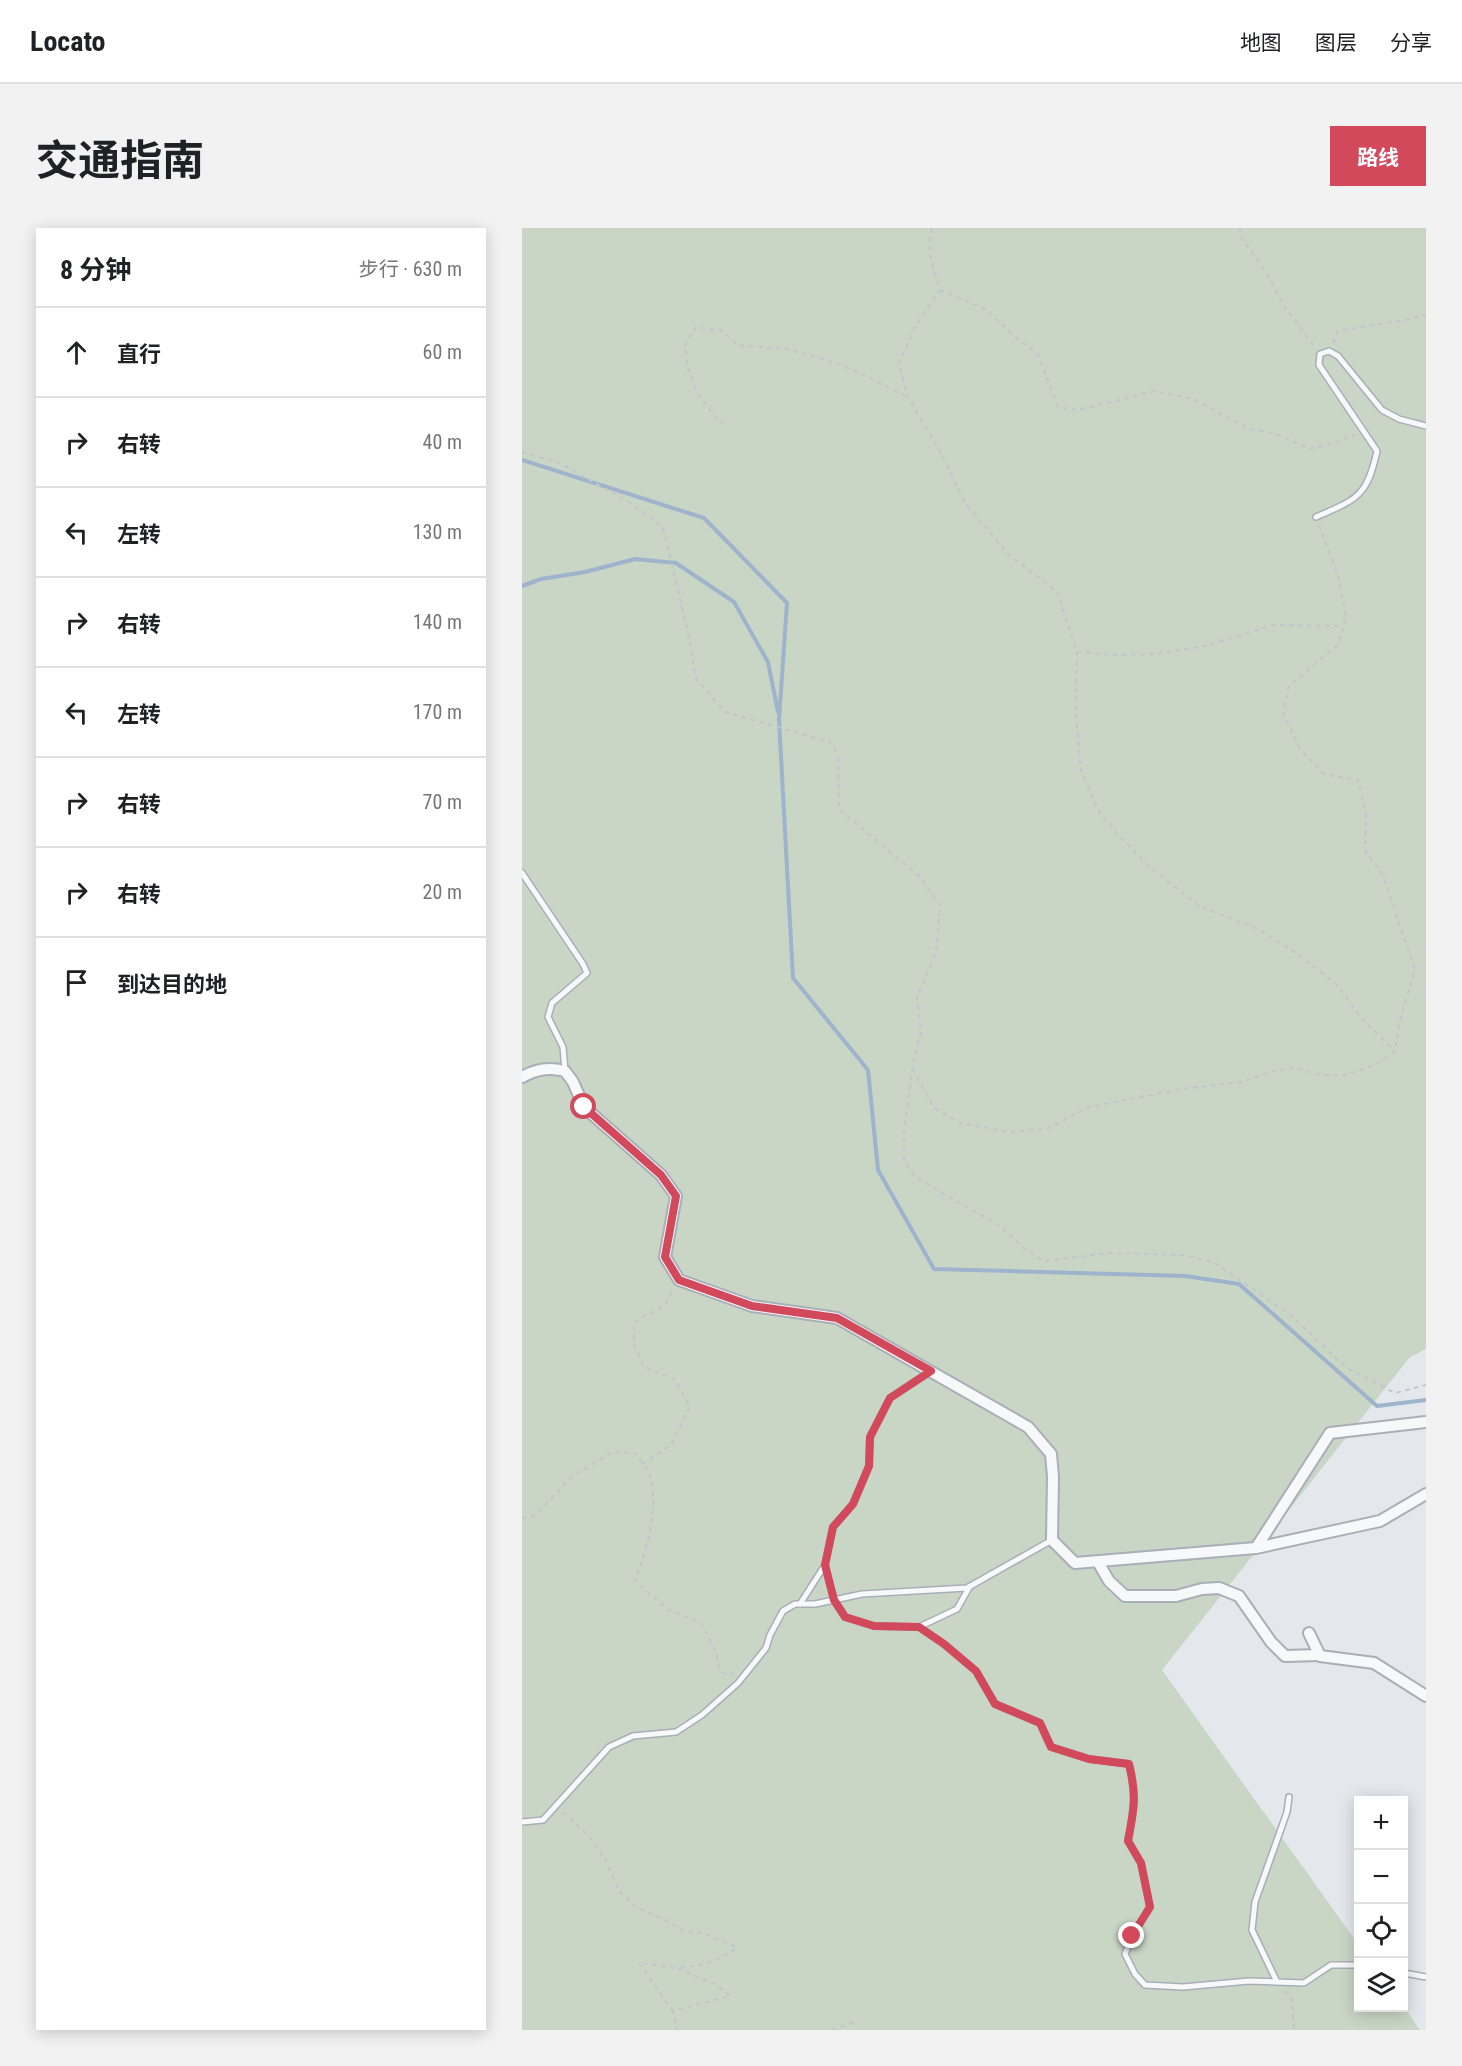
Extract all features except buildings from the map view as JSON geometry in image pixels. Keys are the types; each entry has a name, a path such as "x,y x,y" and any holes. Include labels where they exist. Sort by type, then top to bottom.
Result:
{"street":[{"path":"522,1077 535,1070 552,1068 565,1071 573,1082 584,1107 661,1175 676,1196 665,1257 679,1280 752,1306 837,1318 1028,1427 1051,1454 1052,1540 1075,1563 1256,1548 1380,1521 1426,1494"},
{"path":"1256,1548 1330,1433 1426,1422"},
{"path":"1098,1562 1109,1581 1125,1596 1176,1596 1202,1589 1220,1588 1239,1596 1271,1642 1285,1656 1319,1655 1374,1663 1426,1696"},
{"path":"1309,1633 1319,1655"}],"lane":[{"path":"1316,517 1354,501 1372,477 1377,450 1319,365 1320,354 1329,351 1338,356 1382,410 1399,419 1426,426"},
{"path":"522,873 587,973 552,1003 549,1017 563,1047 565,1071"},
{"path":"800,1604 825,1565 833,1527 853,1504 869,1466 870,1437 890,1398 931,1371"},
{"path":"522,1822 543,1820 609,1747 633,1736 676,1732 702,1715 745,1675 766,1648 783,1611 795,1604 834,1600 862,1594 967,1588 1052,1540"},
{"path":"825,1565 834,1600 845,1617 874,1626 919,1627 957,1609 970,1586"},
{"path":"919,1627 944,1644 976,1671 995,1704 1040,1723 1051,1747 1089,1759 1129,1764 1134,1784 1135,1802 1128,1841 1141,1863 1150,1907 1132,1936 1125,1954 1135,1974 1145,1985 1183,1987 1249,1981 1304,1983 1331,1965 1354,1965"},
{"path":"1277,1982 1252,1930 1256,1902 1287,1812 1289,1797"},
{"path":"1408,1974 1426,1977"}],"path":[{"path":"932,228 928,240 940,290 915,327 899,363 908,397 938,446 966,504 1009,555 1058,591 1077,652 1076,715 1081,771 1101,813 1123,840 1152,869 1199,906 1258,929 1298,954 1336,984 1362,1019 1395,1051"},
{"path":"1240,228 1240,236 1268,275 1284,306 1320,354"},
{"path":"940,290 985,309 1038,354 1058,407 1078,410 1155,391 1193,399 1250,429 1274,433 1309,449 1364,431"},
{"path":"1329,351 1338,331 1426,315"},
{"path":"724,424 712,413 697,392 688,368 686,344 696,327 723,331 737,345 787,349 823,358 856,371 908,397"},
{"path":"522,452 562,464 630,503 663,527 696,679 725,712 829,742 838,755 839,808 921,877 940,905 936,953 917,997 921,1032 904,1131 904,1161 915,1177 1000,1227 1025,1249 1044,1261 1110,1253 1184,1255 1215,1263 1292,1316 1345,1367 1395,1393 1426,1385"},
{"path":"913,1069 933,1107 960,1123 1009,1132 1049,1128 1089,1107 1187,1088 1242,1083 1277,1070 1294,1068 1321,1075 1346,1075 1377,1064 1395,1051 1399,1024 1414,970 1383,875 1365,850 1366,814 1359,780 1324,774 1300,749 1283,713 1289,686 1339,644 1346,615 1338,575 1316,517"},
{"path":"1077,652 1113,655 1156,654 1205,646 1273,625 1343,626"},
{"path":"642,1464 671,1445 690,1406 674,1379 644,1367 634,1344 634,1322 665,1305 679,1280"},
{"path":"522,1518 534,1516 572,1477 612,1452 635,1453 650,1474 653,1512 652,1529 634,1581 669,1610 700,1623 716,1652 720,1672 745,1675"},
{"path":"556,1806 588,1835 606,1861 620,1891 636,1907 686,1932 702,1933 737,1947 725,1958 699,1966 677,1968 639,1963 673,2011 677,2030"},
{"path":"673,2011 730,1996 717,1985 677,1968"},
{"path":"1277,1982 1292,2000 1293,2030"},
{"path":"832,2030 854,2022"}],"green space":[{"path":"522,228 1426,228 1426,1349 1410,1357 1162,1670 1354,1938 1354,2012 1407,2012 1420,2030 522,2030"}],"waterway":[{"path":"522,460 704,518 787,603 779,720 793,978 868,1070 878,1170 934,1269 1185,1276 1239,1284 1377,1406 1426,1400"},
{"path":"522,586 541,579 585,572 635,559 676,563 734,602 768,662 778,712"}],"route":[{"path":"584,1107 661,1175 676,1196 665,1257 679,1280 752,1306 837,1318 931,1371 890,1398 870,1437 869,1466 853,1504 833,1527 825,1565 834,1600 845,1617 874,1626 919,1627 944,1644 976,1671 995,1704 1040,1723 1051,1747 1089,1759 1129,1764 1134,1784 1135,1802 1128,1841 1141,1863 1150,1907 1132,1936"}]}
